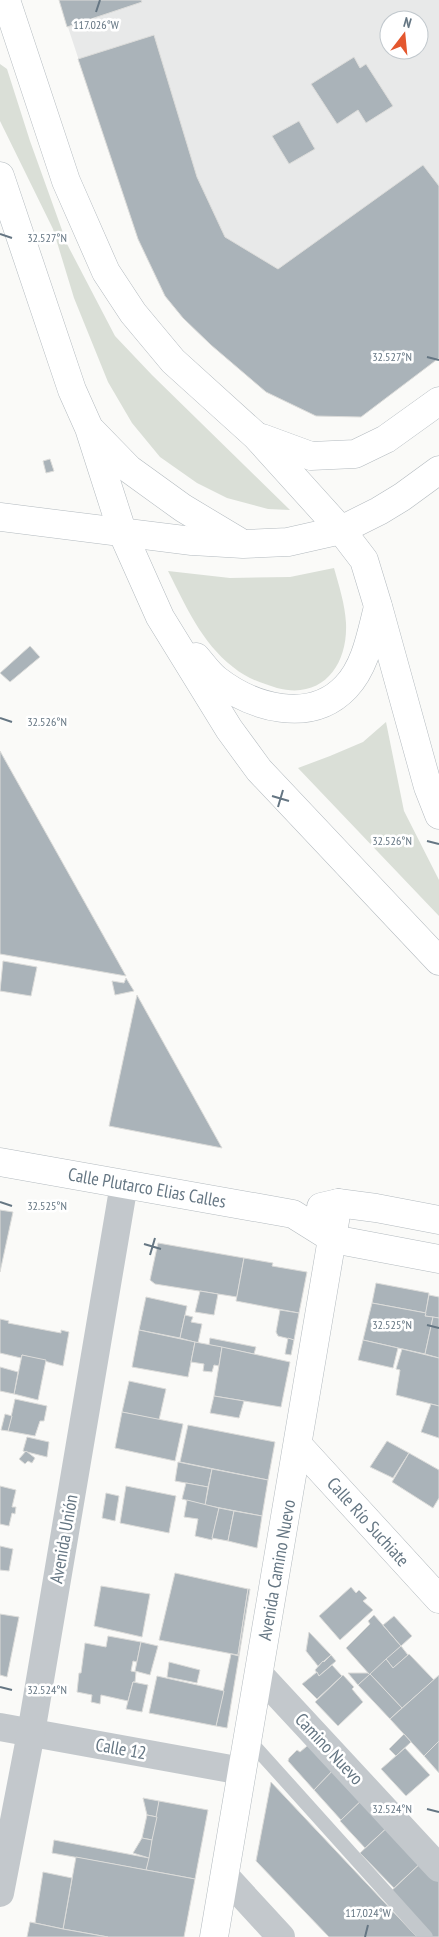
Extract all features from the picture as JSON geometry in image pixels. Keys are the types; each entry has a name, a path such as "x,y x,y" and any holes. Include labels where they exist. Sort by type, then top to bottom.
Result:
{"main road":[{"path":"6,0 66,181 106,272 133,313 173,361 256,436 341,530 364,560 428,787 439,815"},
{"path":"0,176 72,390 89,428 123,534 160,617 228,729 259,770 439,961"},
{"path":"256,436 311,456 355,454 386,439 439,401"},
{"path":"89,428 129,469 183,508 243,544"},
{"path":"0,517 123,534 243,544 288,542 341,530 402,497 439,470"},
{"path":"160,617 216,679 249,700 282,709 309,707 328,700 345,688 359,667 368,646 378,606"},
{"name":"Calle Plutarco Elias Calles","path":"0,1162 293,1214 333,1239 439,1259"},
{"name":"Calle Plutarco Elias Calles","path":"293,1214 338,1203 439,1220"},
{"name":"Avenida Camino Nuevo","path":"214,1937 338,1203"},
{"name":"Calle Río Suchiate","path":"298,1445 439,1599"}],"street":[{"name":"Avenida Unión","path":"0,1893 31,1733 124,1184"},
{"name":"Camino Nuevo","path":"259,1674 439,1868"},
{"name":"Calle 12","path":"0,1727 242,1771"},
{"path":"224,1876 281,1937"}],"lane":[{"path":"248,1739 426,1937"}],"shaded area":[{"path":"59,0 439,0 439,358 361,417 316,416 266,392 211,345 183,318 165,296 138,239"},
{"path":"0,64 7,69 30,141 67,244 115,336 152,375 290,510 268,509 227,498 197,483 160,457 132,423 108,382 74,298 53,229 0,121"},
{"path":"334,568 342,595 346,623 342,653 337,666 319,684 307,689 293,690 277,688 254,680 238,671 222,657 195,623 168,571 230,578 290,577"},
{"path":"386,722 404,811 439,880 439,916 298,768 363,742"}],"building":[{"path":"59,0 141,0 142,2 67,27"},
{"path":"154,35 197,177 225,237 278,269 423,165 439,186 439,358 361,417 316,416 266,392 211,345 183,318 165,296 138,239 78,59"},
{"path":"354,57 360,68 366,64 393,106 366,123 358,110 337,124 311,84"},
{"path":"299,121 315,149 289,164 272,136"},
{"path":"50,459 54,471 46,473 43,461"},
{"path":"30,646 40,657 10,682 0,673"},
{"path":"0,751 126,976 0,954"},
{"path":"3,961 37,967 31,996 0,991"},
{"path":"126,978 134,991 115,995 112,981 124,983"},
{"path":"137,995 222,1148 109,1126"},
{"path":"0,1210 13,1212 0,1272"},
{"path":"158,1243 244,1258 237,1297 155,1284 150,1280"},
{"path":"244,1258 273,1263 272,1266 307,1272 299,1313 236,1301"},
{"path":"376,1283 429,1293 426,1313 372,1303"},
{"path":"200,1291 218,1294 214,1315 195,1312"},
{"path":"429,1295 439,1297 439,1318 425,1316"},
{"path":"146,1297 187,1306 180,1338 139,1330"},
{"path":"372,1303 426,1313 425,1316 433,1317 425,1354 363,1340"},
{"path":"280,1310 299,1313 294,1340 278,1336 276,1332"},
{"path":"185,1315 193,1317 191,1322 202,1324 198,1343 180,1338"},
{"path":"433,1317 439,1318 439,1358 425,1354"},
{"path":"0,1319 9,1321 8,1323 61,1333 61,1330 69,1332 63,1366 22,1355 21,1358 0,1353"},
{"path":"139,1330 195,1342 188,1377 132,1367"},
{"path":"210,1338 256,1347 254,1354 209,1345"},
{"path":"288,1338 294,1340 291,1355 285,1354"},
{"path":"363,1340 398,1348 393,1368 358,1360"},
{"path":"195,1342 222,1347 219,1366 214,1365 212,1372 203,1371 204,1364 191,1362"},
{"path":"222,1347 290,1362 281,1407 214,1396"},
{"path":"402,1349 439,1358 439,1406 396,1395 400,1370 396,1369"},
{"path":"22,1355 46,1360 38,1400 14,1394"},
{"path":"0,1367 18,1372 14,1394 0,1391"},
{"path":"129,1381 166,1389 159,1420 122,1412"},
{"path":"214,1396 244,1401 239,1418 210,1413"},
{"path":"15,1399 47,1406 44,1421 40,1421 35,1436 8,1431"},
{"path":"431,1404 439,1406 439,1438 421,1432"},
{"path":"122,1412 183,1424 175,1461 115,1448"},
{"path":"5,1414 12,1416 8,1431 1,1430"},
{"path":"188,1425 275,1442 268,1480 180,1462"},
{"path":"27,1437 49,1442 47,1457 23,1451"},
{"path":"387,1441 409,1453 393,1478 370,1467"},
{"path":"26,1451 35,1458 32,1463 28,1461 25,1464 19,1459"},
{"path":"409,1453 439,1470 439,1498 433,1508 392,1482"},
{"path":"178,1462 212,1469 208,1487 175,1481"},
{"path":"212,1469 268,1480 262,1516 205,1505"},
{"path":"186,1483 208,1487 205,1505 182,1499"},
{"path":"0,1486 16,1490 12,1507 16,1507 15,1514 12,1513 9,1526 0,1524"},
{"path":"126,1486 176,1496 169,1533 120,1523"},
{"path":"106,1493 119,1496 115,1521 102,1518"},
{"path":"187,1500 219,1508 212,1540 195,1536 198,1519 184,1517"},
{"path":"219,1508 234,1511 228,1541 212,1538"},
{"path":"234,1511 262,1516 257,1548 228,1541"},
{"path":"0,1546 13,1549 9,1571 0,1570"},
{"path":"175,1573 248,1589 238,1655 159,1640"},
{"path":"101,1586 150,1594 142,1637 94,1626"},
{"path":"351,1587 356,1593 359,1590 367,1598 363,1601 373,1610 340,1640 319,1616"},
{"path":"248,1589 250,1589 239,1656 238,1655"},
{"path":"0,1614 19,1617 7,1677 0,1675"},
{"path":"374,1615 401,1646 370,1675 346,1648 370,1624 368,1621"},
{"path":"394,1616 412,1636 401,1646 383,1625"},
{"path":"309,1632 331,1655 318,1666 306,1651"},
{"path":"108,1636 141,1642 137,1662 133,1661 131,1671 136,1672 135,1682 133,1682 128,1701 101,1695 100,1704 91,1702 92,1695 77,1692 79,1673 81,1673 85,1643 106,1647"},
{"path":"141,1642 158,1646 150,1675 135,1671"},
{"path":"401,1646 408,1655 393,1668 386,1659"},
{"path":"231,1654 239,1656 227,1728 216,1726"},
{"path":"409,1654 434,1680 402,1708 370,1674 386,1659 393,1668"},
{"path":"331,1655 336,1661 319,1676 315,1670"},
{"path":"169,1662 200,1670 197,1683 167,1677"},
{"path":"332,1665 342,1676 317,1699 302,1684 317,1672 319,1676"},
{"path":"348,1673 368,1673 370,1675 358,1685"},
{"path":"370,1674 402,1708 390,1719 358,1685"},
{"path":"343,1675 354,1687 352,1689 363,1702 338,1726 315,1702"},
{"path":"439,1675 439,1741 424,1756 390,1719"},
{"path":"157,1676 224,1691 216,1726 149,1713"},
{"path":"133,1682 148,1685 142,1712 126,1709"},
{"path":"404,1734 411,1742 396,1756 389,1749"},
{"path":"313,1741 337,1766 314,1790 288,1761 297,1750 300,1752"},
{"path":"439,1741 439,1773 424,1756"},
{"path":"405,1748 430,1775 406,1796 381,1769"},
{"path":"337,1766 365,1797 341,1820 314,1790"},
{"path":"271,1782 417,1937 329,1937 256,1861"},
{"path":"365,1797 391,1824 365,1848 340,1821"},
{"path":"143,1798 159,1801 157,1817 147,1815"},
{"path":"159,1801 208,1810 195,1879 146,1870"},
{"path":"147,1815 157,1817 152,1840 142,1838"},
{"path":"391,1824 424,1860 394,1888 360,1853"},
{"path":"142,1838 152,1840 149,1858 133,1853"},
{"path":"54,1840 149,1858 146,1870 52,1853"},
{"path":"76,1857 195,1879 184,1937 108,1937 63,1929"},
{"path":"424,1860 439,1876 439,1937 427,1937 388,1894"},
{"path":"43,1872 72,1878 63,1929 35,1923"},
{"path":"30,1922 63,1929 108,1937 27,1937"}]}
